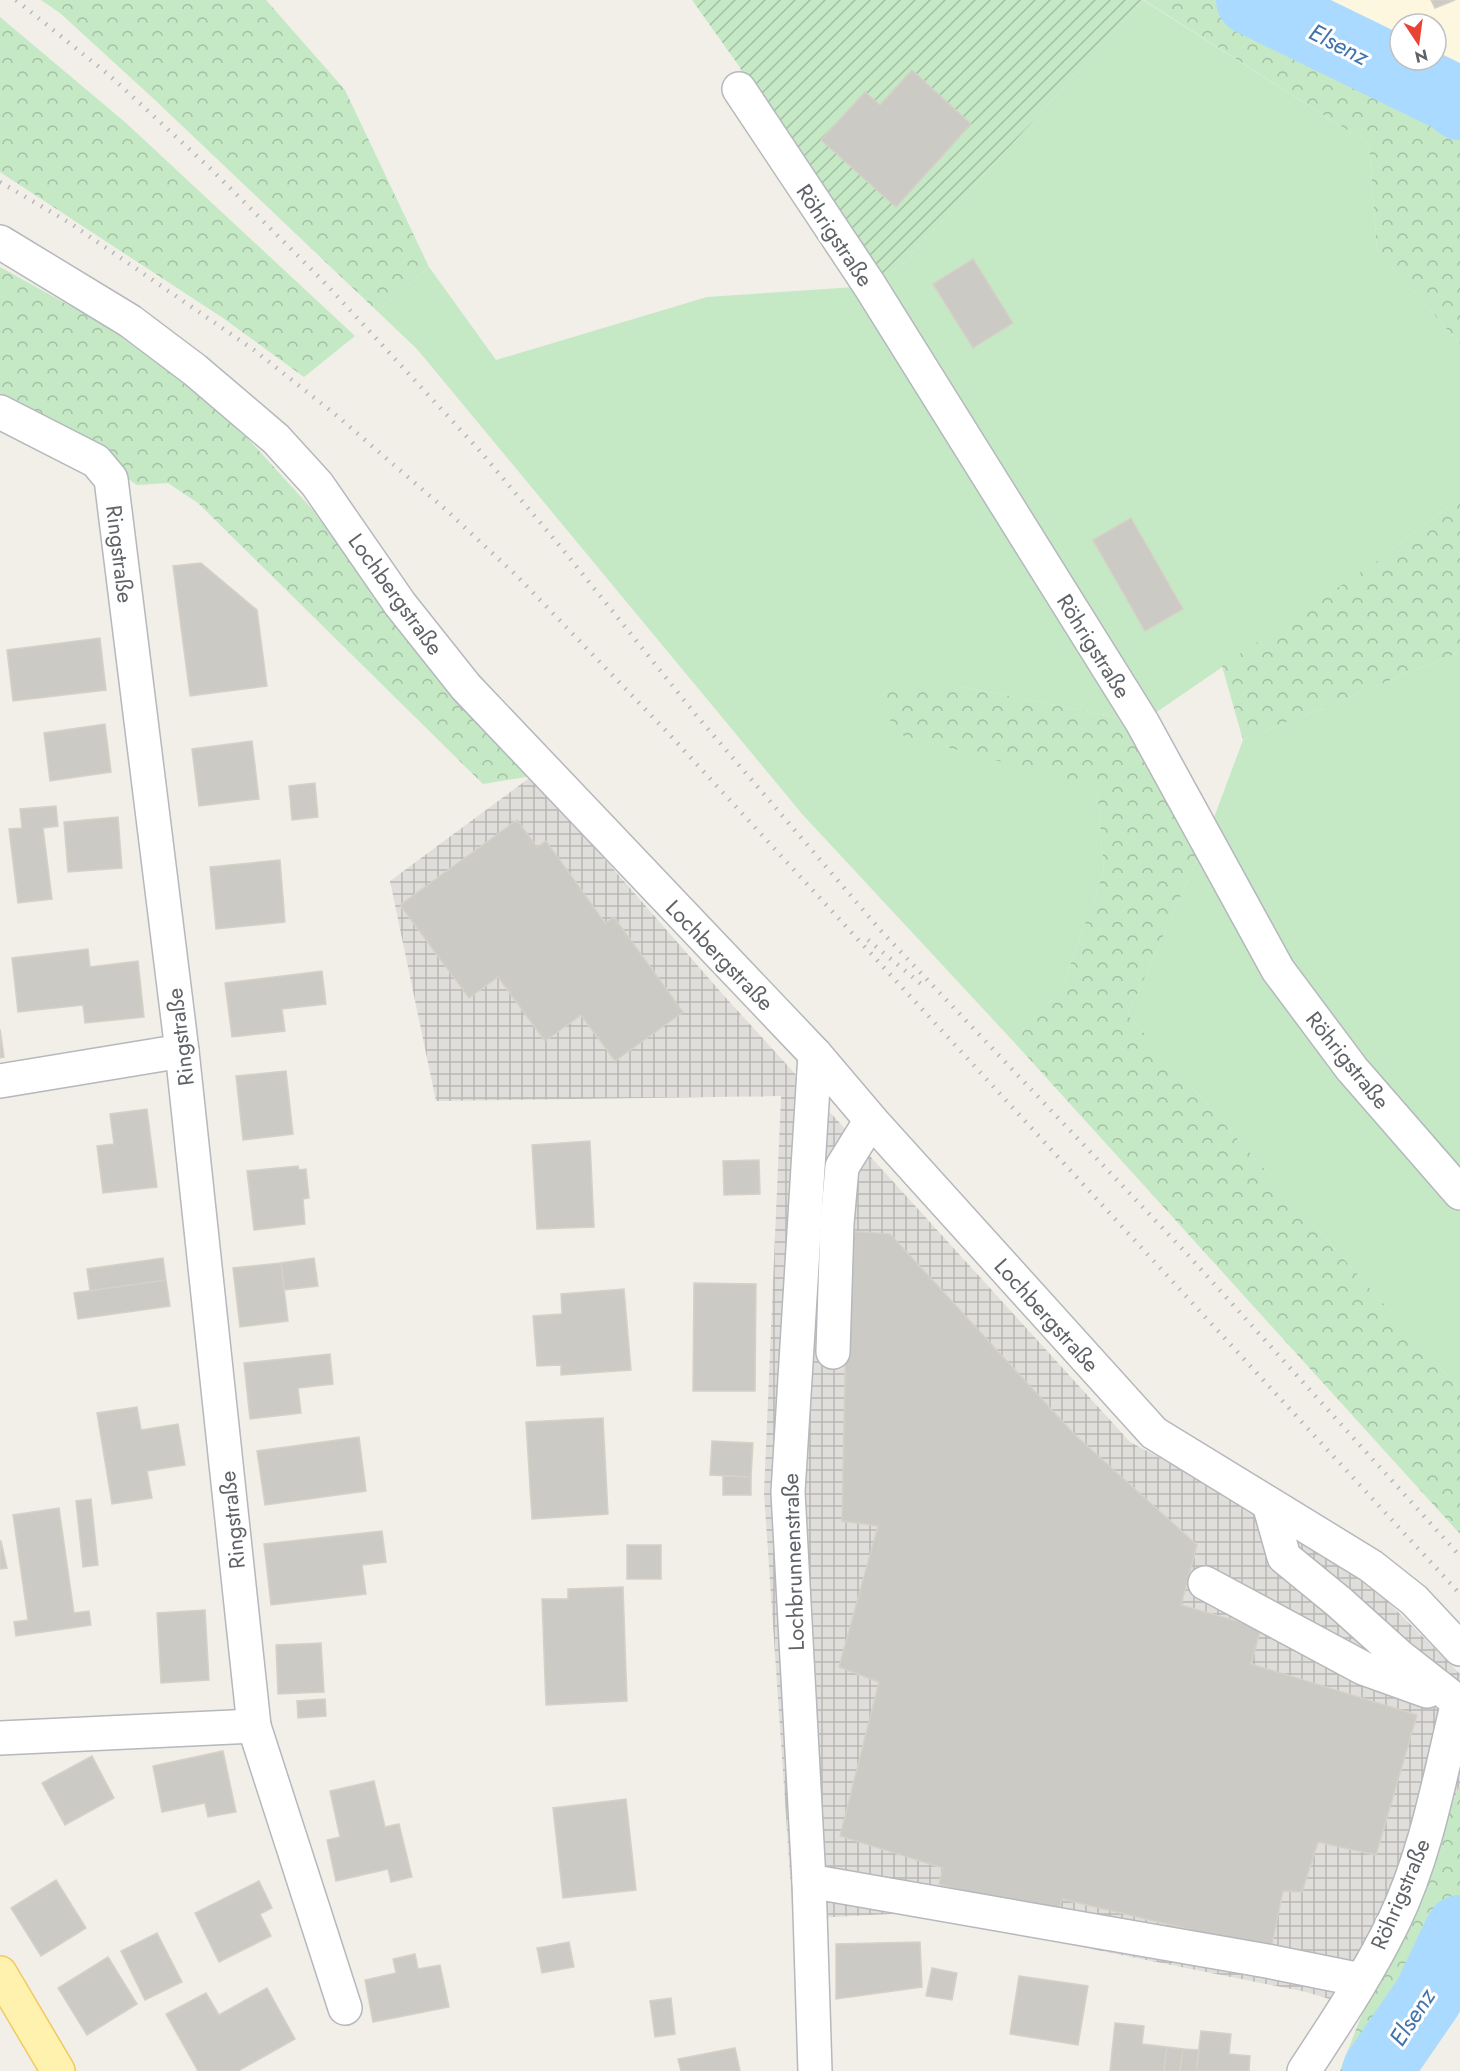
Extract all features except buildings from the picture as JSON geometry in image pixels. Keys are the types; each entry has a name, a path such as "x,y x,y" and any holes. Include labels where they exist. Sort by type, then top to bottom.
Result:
{"main road":[{"path":"0,1973 58,2071"}],"street":[{"name":"Röhrigstraße","path":"739,89 870,286 1142,722 1278,970 1352,1068 1460,1193"},
{"name":"Lochbergstraße","path":"0,242 130,321 203,377 276,439 317,484 400,603 466,687 815,1054 871,1120 1154,1433 1371,1566 1414,1600 1460,1649"},
{"name":"Ringstraße","path":"0,412 96,461 111,479 182,1051 254,1726 345,2008"},
{"path":"0,1081 182,1051"},
{"name":"Lochbrunnenstraße","path":"815,1054 788,1492 809,1881 815,2071"},
{"path":"833,1352 837,1223 842,1167 871,1120"},
{"path":"1269,1504 1284,1557 1399,1656 1459,1699"},
{"path":"1205,1583 1363,1668 1459,1699"},
{"name":"Röhrigstraße","path":"1304,2071 1361,1980 1394,1921 1424,1844 1459,1699"},
{"path":"0,1738 254,1726"},
{"path":"809,1881 1268,1961 1361,1980"}],"shaded area":[{"path":"1314,0 1460,0 1460,85 1438,72 1448,72 1448,12 1388,12 1388,43"},
{"path":"532,776 726,998 1130,1442 1205,1482 1332,1526 1391,1605 1460,1674 1460,1785 1363,2009 1306,1992 912,1913 793,1919 764,1493 781,1096 436,1101 390,881"}],"green space":[{"path":"41,0 266,0 345,90 429,267 377,311 155,100 60,13"},
{"path":"692,0 1143,0 905,262 870,286 768,125 739,66"},
{"path":"1143,0 1369,144 1377,250 1460,344 1460,497 1383,557 1142,722 957,686 893,733 1097,786 1104,871 1062,988 1013,1041 803,815 417,349 377,311 429,267 496,360 707,297 870,286 905,262"},
{"path":"1144,0 1314,0 1388,43 1388,72 1438,72 1460,85 1460,344 1377,250 1369,144"},
{"path":"0,17 126,123 355,336 304,377 223,318 0,172"},
{"path":"0,267 92,318 151,355 230,419 312,509 386,611 532,776 483,784 198,503 168,483 137,485 42,420 0,398"},
{"path":"1460,497 1460,652 1243,740 1222,666 1383,557"},
{"path":"1460,652 1460,1390 1128,1015 1206,839 1243,740"},
{"path":"883,685 957,686 1142,722 1206,839 1128,1015 1460,1390 1460,1534 1013,1041 1062,988 1104,871 1097,787 893,733"},
{"path":"1460,1785 1460,1958 1424,2018 1377,2071 1340,2071 1368,1999"}],"waterway":[{"name":"Elsenz","path":"1251,0 1452,98 1460,105"},
{"name":"Elsenz","path":"1377,2071 1428,1997 1460,1930"}],"railway":[{"path":"16,0 109,75 213,171 324,282 480,451 696,715 882,932 1188,1255 1460,1556"},
{"path":"0,182 70,223 254,350 336,415 445,509 517,576 669,734 1460,1594"},
{"path":"868,940 921,984"}]}
